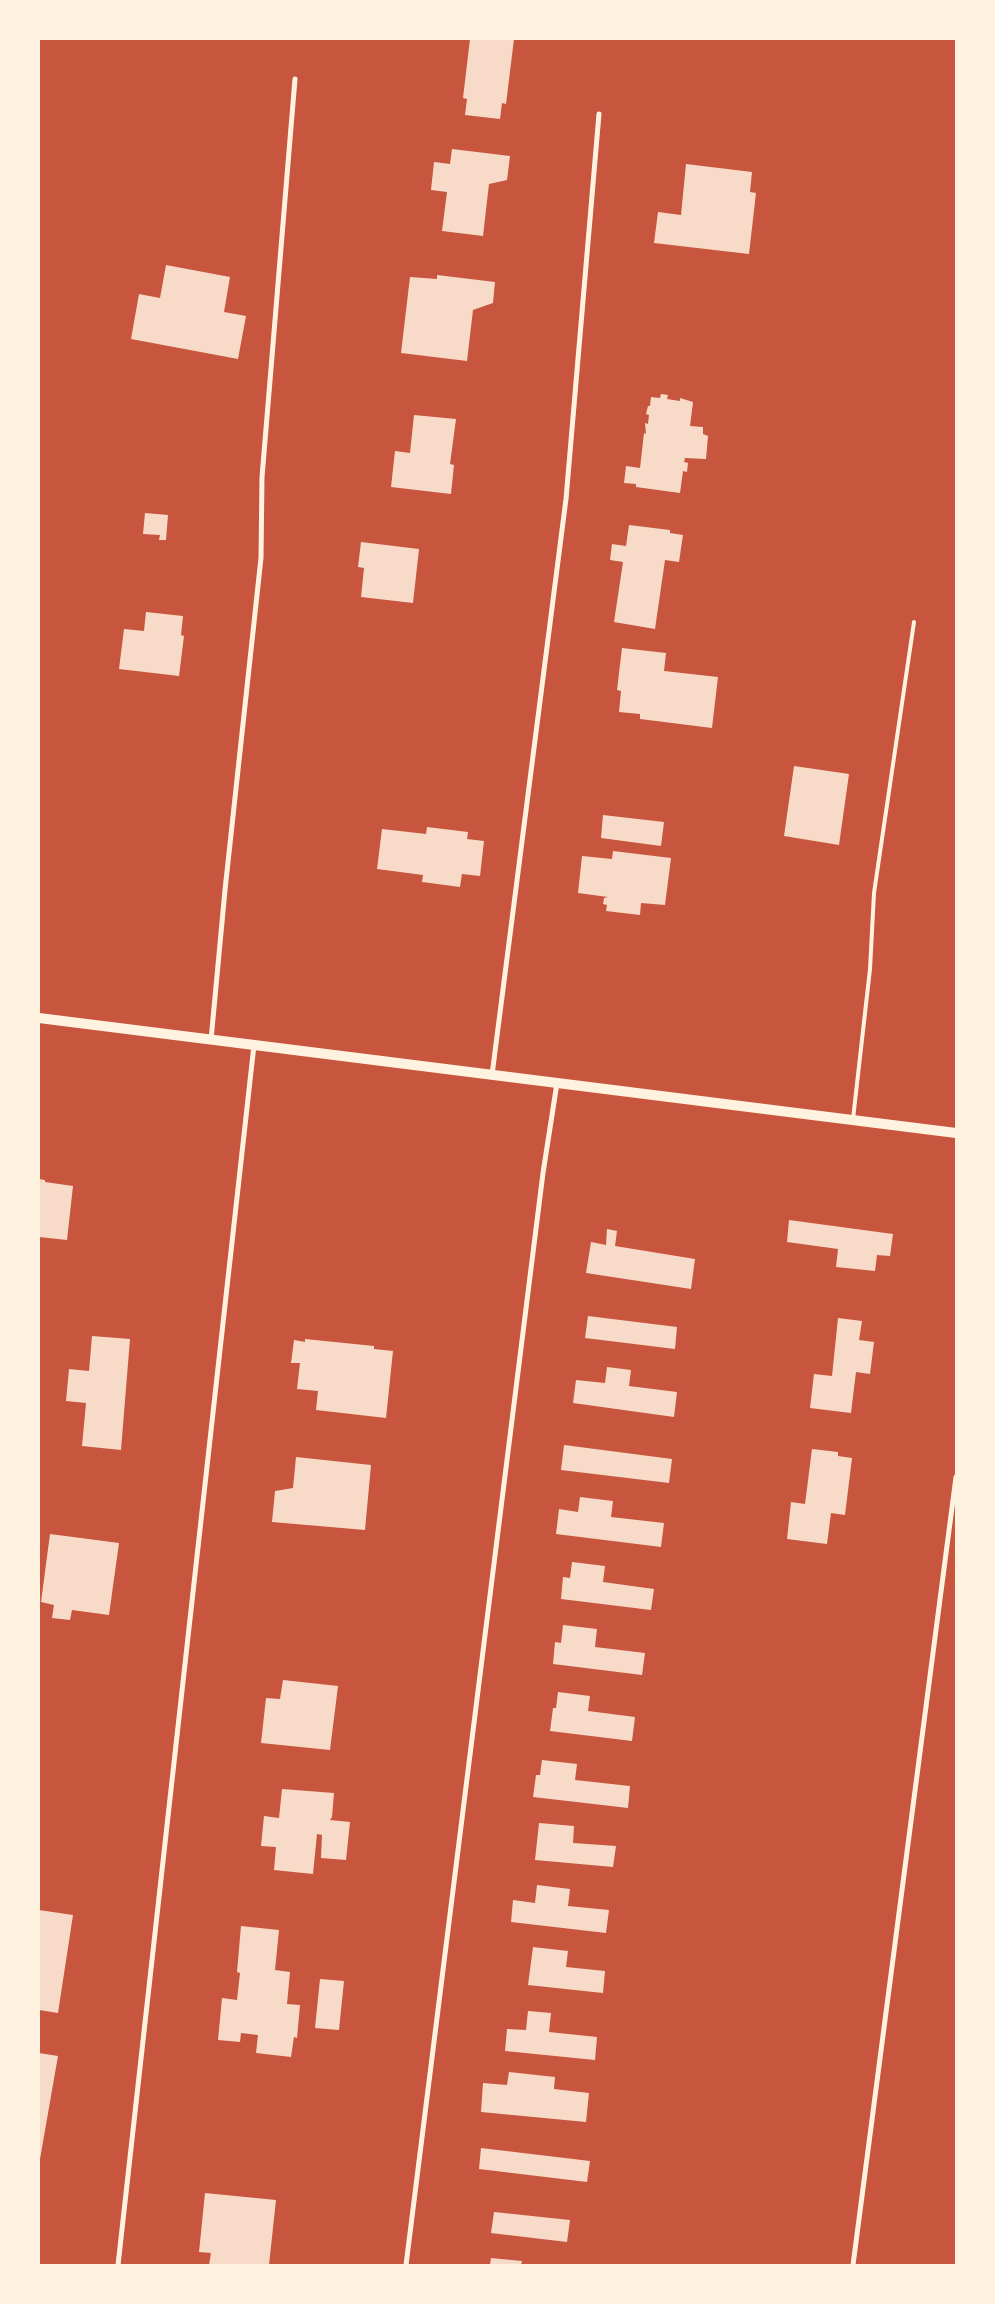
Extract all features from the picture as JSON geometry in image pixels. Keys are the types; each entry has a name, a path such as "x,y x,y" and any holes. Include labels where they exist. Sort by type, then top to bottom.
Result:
{"main road":[{"path":"39,1018 956,1132"}],"street":[{"path":"211,1040 226,880 261,558 262,477 295,79"},
{"path":"492,1075 566,499 600,114"},
{"path":"118,2265 254,1045"},
{"path":"406,2265 543,1173 557,1083"},
{"path":"853,2265 956,1478"}],"lane":[{"path":"853,1120 870,969 874,893 914,622"}],"building":[{"path":"470,39 514,39 506,104 502,103 500,119 465,115 467,99 463,98"},
{"path":"452,149 510,156 507,180 489,184 483,236 442,231 447,192 431,190 434,162 450,164"},
{"path":"686,164 752,172 750,192 756,193 749,254 654,243 658,212 681,215"},
{"path":"166,265 230,277 224,312 246,316 238,359 131,339 139,294 160,298"},
{"path":"437,275 495,282 493,303 473,310 467,361 401,353 410,277 437,279"},
{"path":"661,394 668,395 667,399 680,401 680,398 693,402 690,426 703,427 703,434 708,436 706,459 685,458 684,462 688,463 687,472 683,471 680,493 636,487 636,484 624,483 626,466 640,468 644,433 646,434 645,423 648,424 649,415 646,414 648,406 650,406 651,397 660,398"},
{"path":"414,415 456,419 450,464 454,465 451,494 391,487 395,451 410,453"},
{"path":"145,513 168,515 166,540 159,540 160,535 143,534"},
{"path":"629,525 670,530 670,533 683,535 679,562 665,560 655,629 614,622 623,562 610,560 612,544 626,546"},
{"path":"361,542 419,549 413,603 361,597 364,568 358,567"},
{"path":"146,612 183,616 181,635 184,636 179,676 119,669 124,629 144,631"},
{"path":"622,648 666,653 664,671 718,677 712,728 640,719 640,714 619,712 621,691 617,690"},
{"path":"794,766 849,774 839,845 784,836"},
{"path":"603,815 664,822 661,846 601,838"},
{"path":"427,827 468,832 467,839 484,841 480,876 462,874 460,887 422,882 423,875 377,869 382,829 426,834"},
{"path":"613,851 671,858 665,905 641,903 640,915 606,911 607,905 603,904 604,898 608,897 578,893 582,856 612,859"},
{"path":"39,1179 45,1180 45,1182 73,1186 67,1240 39,1237"},
{"path":"789,1220 893,1234 890,1256 877,1255 875,1271 836,1267 838,1249 787,1242"},
{"path":"607,1229 617,1231 615,1246 695,1259 691,1289 586,1273 591,1242 606,1245"},
{"path":"588,1316 677,1327 675,1349 585,1338"},
{"path":"838,1318 862,1321 859,1340 874,1342 870,1374 856,1372 851,1413 810,1408 814,1374 832,1376"},
{"path":"92,1336 130,1339 121,1450 82,1446 86,1403 66,1401 69,1369 89,1371"},
{"path":"305,1339 374,1346 374,1349 393,1351 386,1418 316,1410 318,1391 297,1389 300,1363 291,1363 294,1340 305,1342"},
{"path":"607,1367 631,1370 629,1386 677,1392 674,1417 573,1403 576,1380 605,1383"},
{"path":"564,1445 672,1459 669,1483 561,1470"},
{"path":"812,1449 838,1452 838,1456 852,1458 845,1515 831,1513 827,1544 787,1539 791,1502 805,1504"},
{"path":"296,1457 371,1465 365,1530 272,1522 275,1491 293,1488"},
{"path":"580,1497 613,1501 611,1517 664,1523 661,1547 556,1534 559,1509 578,1512"},
{"path":"50,1534 119,1543 109,1615 72,1610 70,1620 52,1618 54,1605 41,1602"},
{"path":"572,1562 605,1566 603,1582 654,1589 651,1610 561,1599 563,1577 570,1578"},
{"path":"563,1625 597,1629 595,1647 645,1653 642,1675 553,1664 555,1642 561,1643"},
{"path":"283,1680 338,1686 330,1750 261,1743 266,1698 280,1699"},
{"path":"558,1692 590,1696 588,1711 635,1717 632,1741 550,1731 553,1708 556,1708"},
{"path":"542,1760 577,1764 575,1780 630,1786 628,1808 533,1797 536,1775 540,1775"},
{"path":"282,1789 334,1793 332,1817 330,1820 350,1822 346,1860 321,1858 322,1835 317,1834 313,1874 274,1870 276,1847 261,1846 264,1816 279,1818"},
{"path":"539,1823 574,1826 573,1843 616,1846 613,1867 535,1860"},
{"path":"537,1885 570,1889 568,1906 609,1910 606,1933 511,1922 513,1900 535,1903"},
{"path":"39,1910 73,1915 58,2013 39,2010"},
{"path":"241,1926 279,1930 275,1970 290,1972 287,2004 300,2005 297,2038 294,2037 291,2057 256,2053 258,2035 241,2033 240,2042 218,2040 222,1998 237,2000 240,1973 237,1972"},
{"path":"533,1947 568,1951 566,1967 605,1971 603,1993 528,1985"},
{"path":"320,1979 344,1981 339,2030 315,2028"},
{"path":"528,2011 551,2013 549,2032 597,2037 595,2060 505,2051 507,2029 526,2030"},
{"path":"39,2053 58,2056 40,2159 39,2159"},
{"path":"509,2072 555,2077 554,2089 589,2093 586,2122 481,2112 483,2083 507,2085"},
{"path":"481,2148 590,2161 587,2182 479,2169"},
{"path":"205,2193 276,2200 269,2265 209,2265 211,2253 199,2252"},
{"path":"494,2212 570,2220 567,2242 491,2233"},
{"path":"491,2258 522,2261 521,2265 490,2265"}]}
